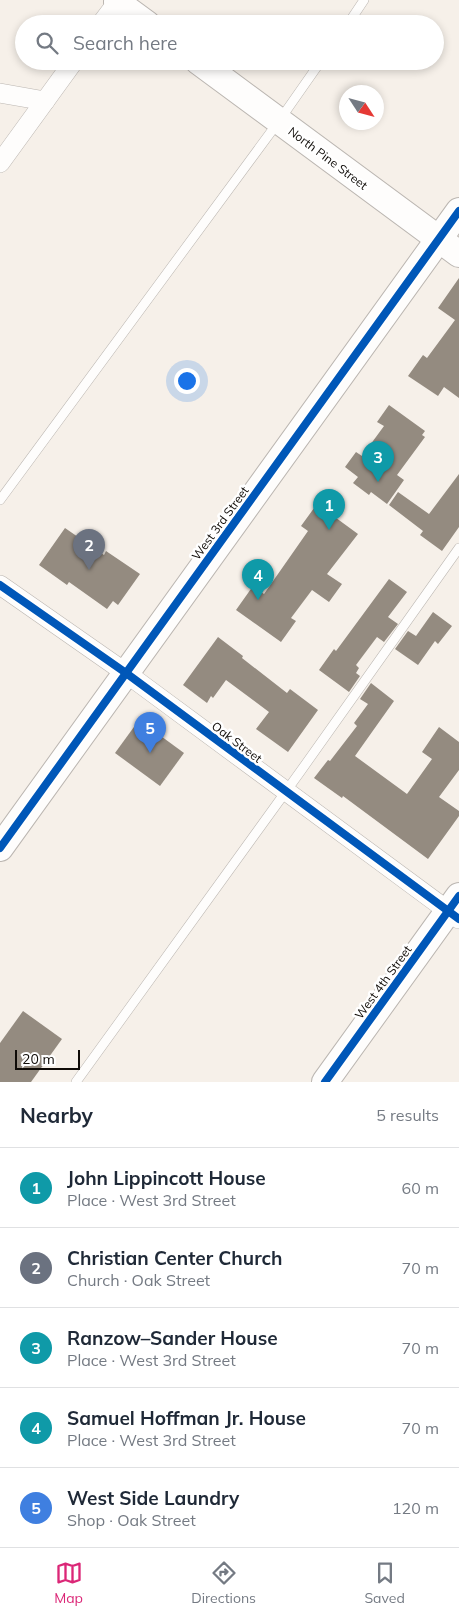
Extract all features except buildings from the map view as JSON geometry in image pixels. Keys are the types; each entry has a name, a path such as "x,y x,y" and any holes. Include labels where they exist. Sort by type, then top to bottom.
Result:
{"main road":[{"path":"118,1 135,15"},
{"name":"North Pine Street","path":"210,70 449,247"},
{"name":"West 3rd Street","path":"0,848 126,673 449,247 459,212"},
{"name":"West 4th Street","path":"325,1082 455,908"}],"street":[{"path":"108,15 118,1"},
{"path":"0,164 67,70"},
{"path":"0,93 45,101"},
{"name":"Oak Street","path":"0,585 126,673 286,792 455,908"}],"lane":[{"path":"354,15 364,0"},
{"path":"0,500 315,70"},
{"path":"76,1082 286,792 459,548"}],"cycle path":[{"path":"0,848 459,211"},
{"path":"0,585 126,673 459,919"},
{"path":"325,1082 459,896"}],"place":[{"name":"Ranzow–Sander House","path":"378,482"},
{"name":"John Lippincott House","path":"329,530"},
{"name":"Christian Center Church","path":"89,570"},
{"name":"Samuel Hoffman Jr. House","path":"258,600"},
{"name":"West Side Laundry","path":"150,753"}]}
